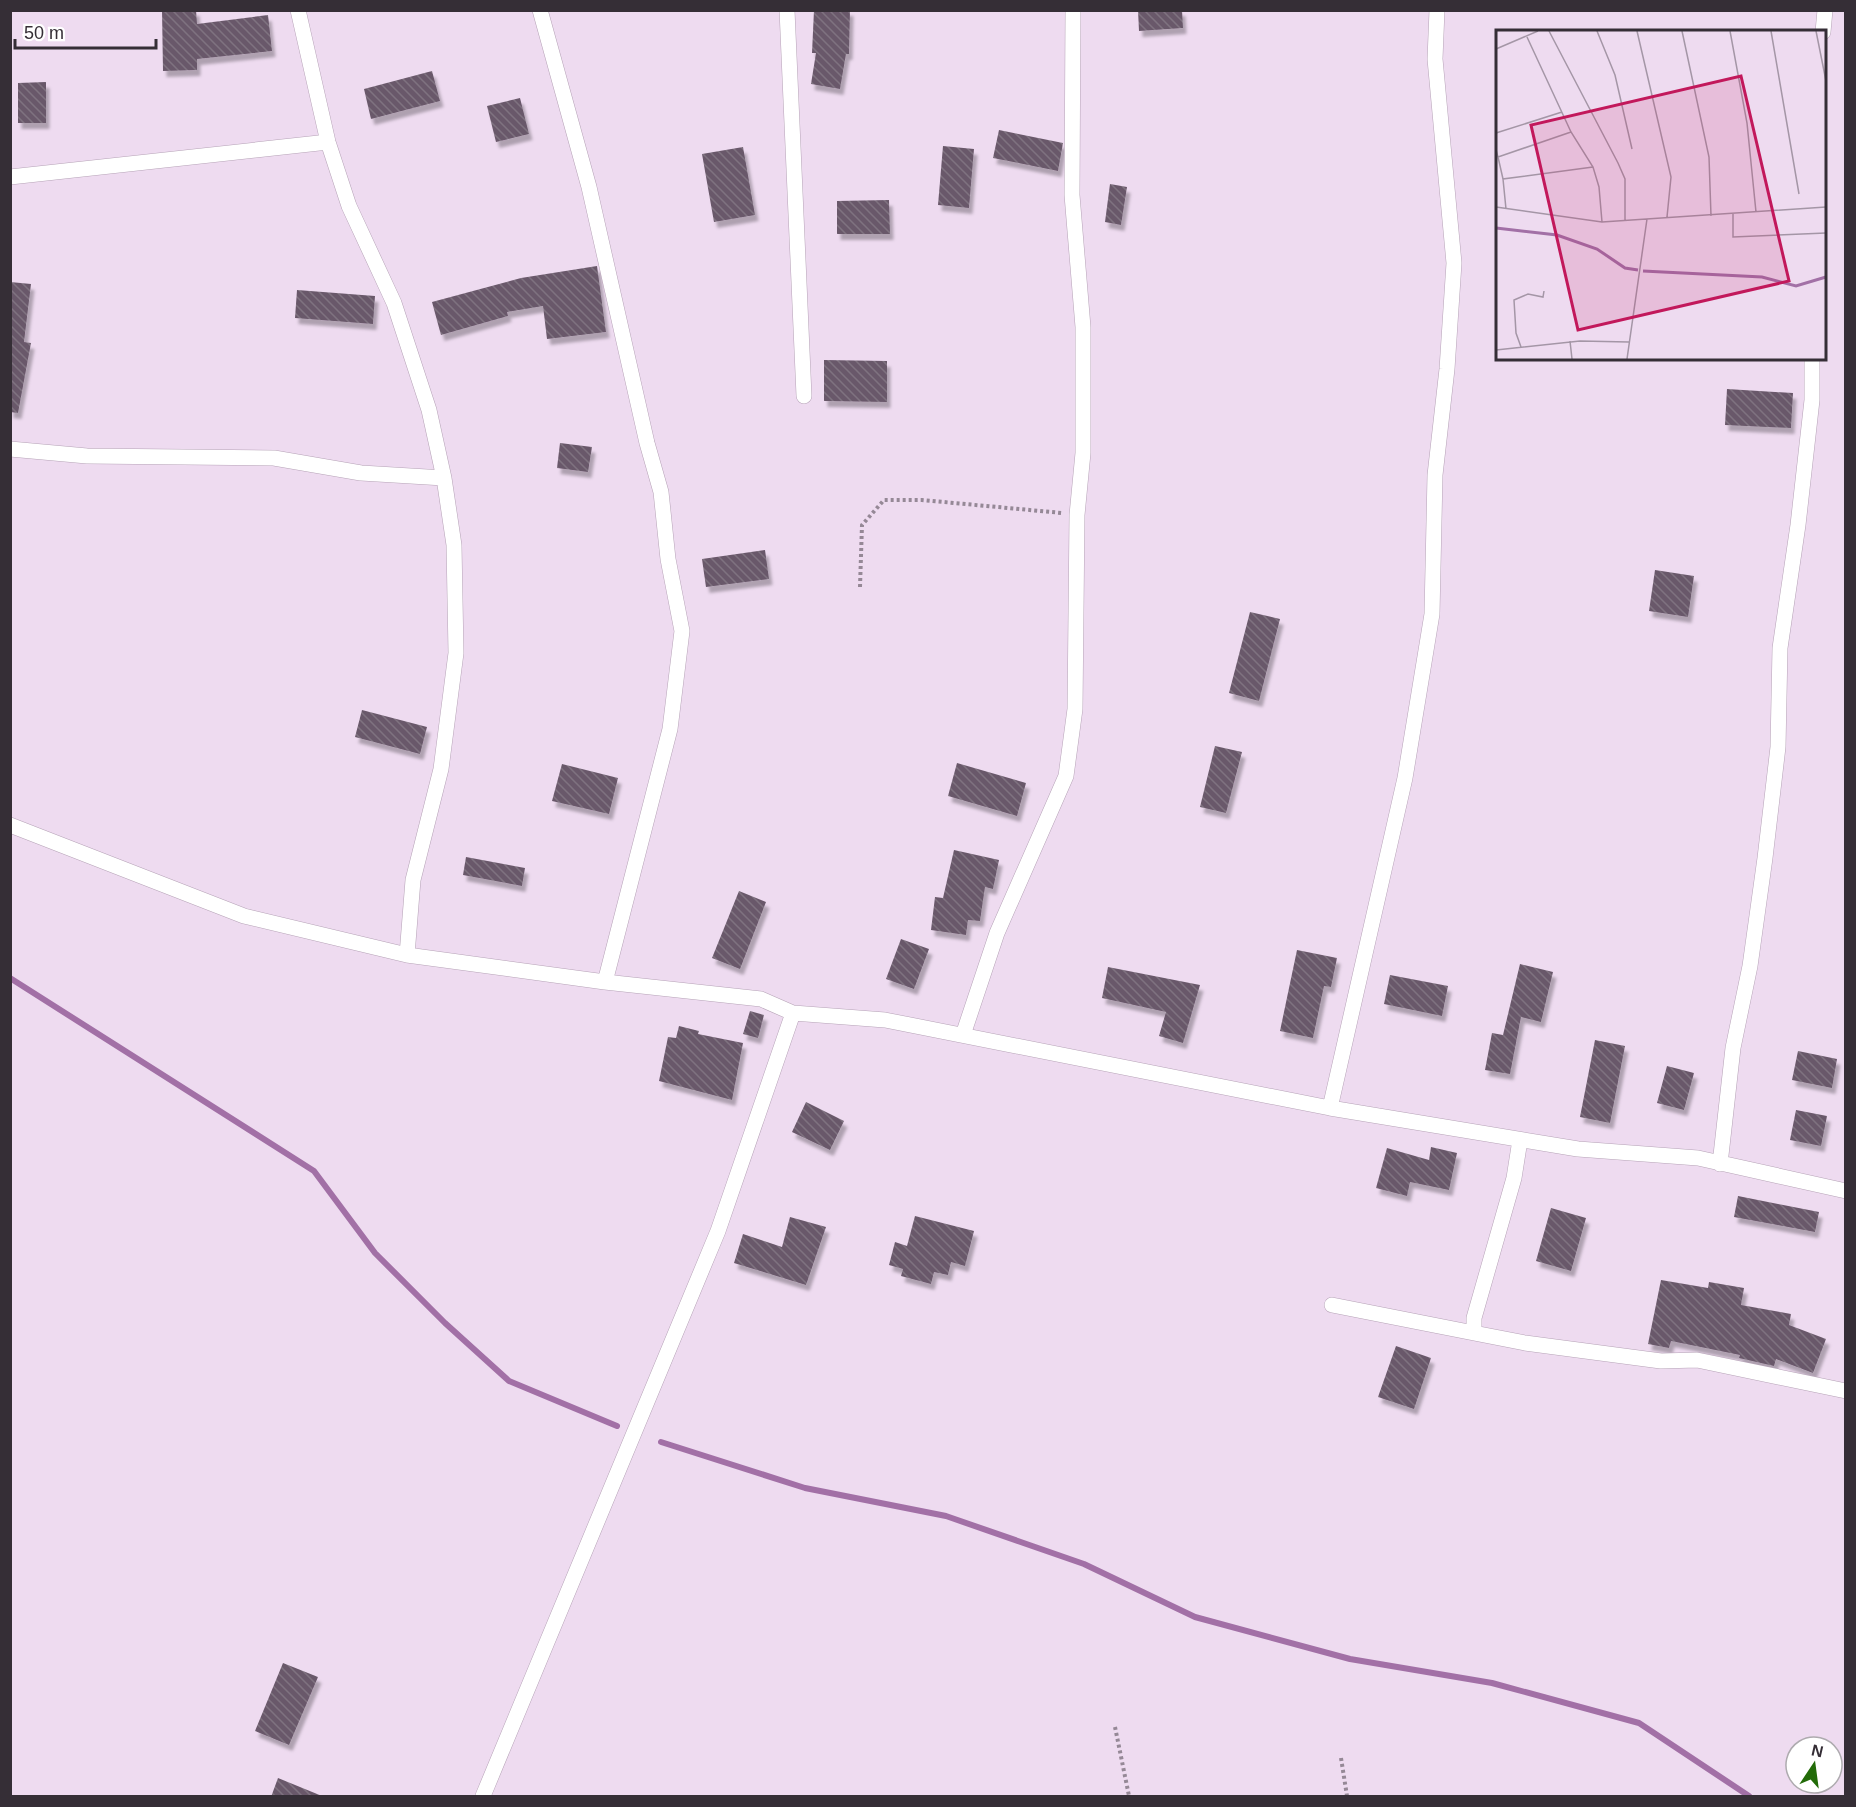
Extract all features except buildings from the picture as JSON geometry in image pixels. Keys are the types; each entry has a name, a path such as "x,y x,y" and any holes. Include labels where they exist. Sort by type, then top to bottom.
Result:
{"street":[{"path":"298,10 328,142 349,206 394,303 429,410 444,478 454,545 456,653 441,769 412,880 407,955"},
{"path":"540,10 589,187 647,443 661,492 668,559 682,631 670,729 605,982"},
{"path":"787,10 804,396"},
{"path":"963,1035 997,933 1066,776 1075,709 1077,515 1083,453 1083,327 1072,195 1073,10"},
{"path":"1330,1108 1404,778 1432,614 1435,475 1447,369 1454,263 1435,59 1437,10"},
{"path":"1823,30 1825,10"},
{"path":"10,177 328,142"},
{"path":"1719,1164 1733,1048 1750,966 1773,792 1778,747 1780,648 1798,525 1812,400 1812,360"},
{"path":"10,449 87,456 274,458 361,473 444,478"},
{"path":"10,825 244,916 407,955 605,982 761,999 793,1013 885,1020 1330,1108 1578,1149 1698,1158 1845,1191"},
{"path":"483,1797 718,1231 793,1013"},
{"path":"1474,1333 1474,1318 1514,1178 1520,1140"},
{"path":"1332,1305 1525,1343 1661,1361 1697,1360 1845,1391"}],"path":[{"path":"860,587 861,525 884,500 922,500 1077,515"},
{"path":"1115,1727 1129,1797"},
{"path":"1341,1758 1347,1797"}],"waterway":[{"path":"10,978 314,1171 375,1253 445,1323 509,1381 617,1426"},
{"path":"661,1442 805,1488 946,1516 1084,1564 1195,1617 1350,1659 1492,1683 1639,1723 1749,1796"}]}
